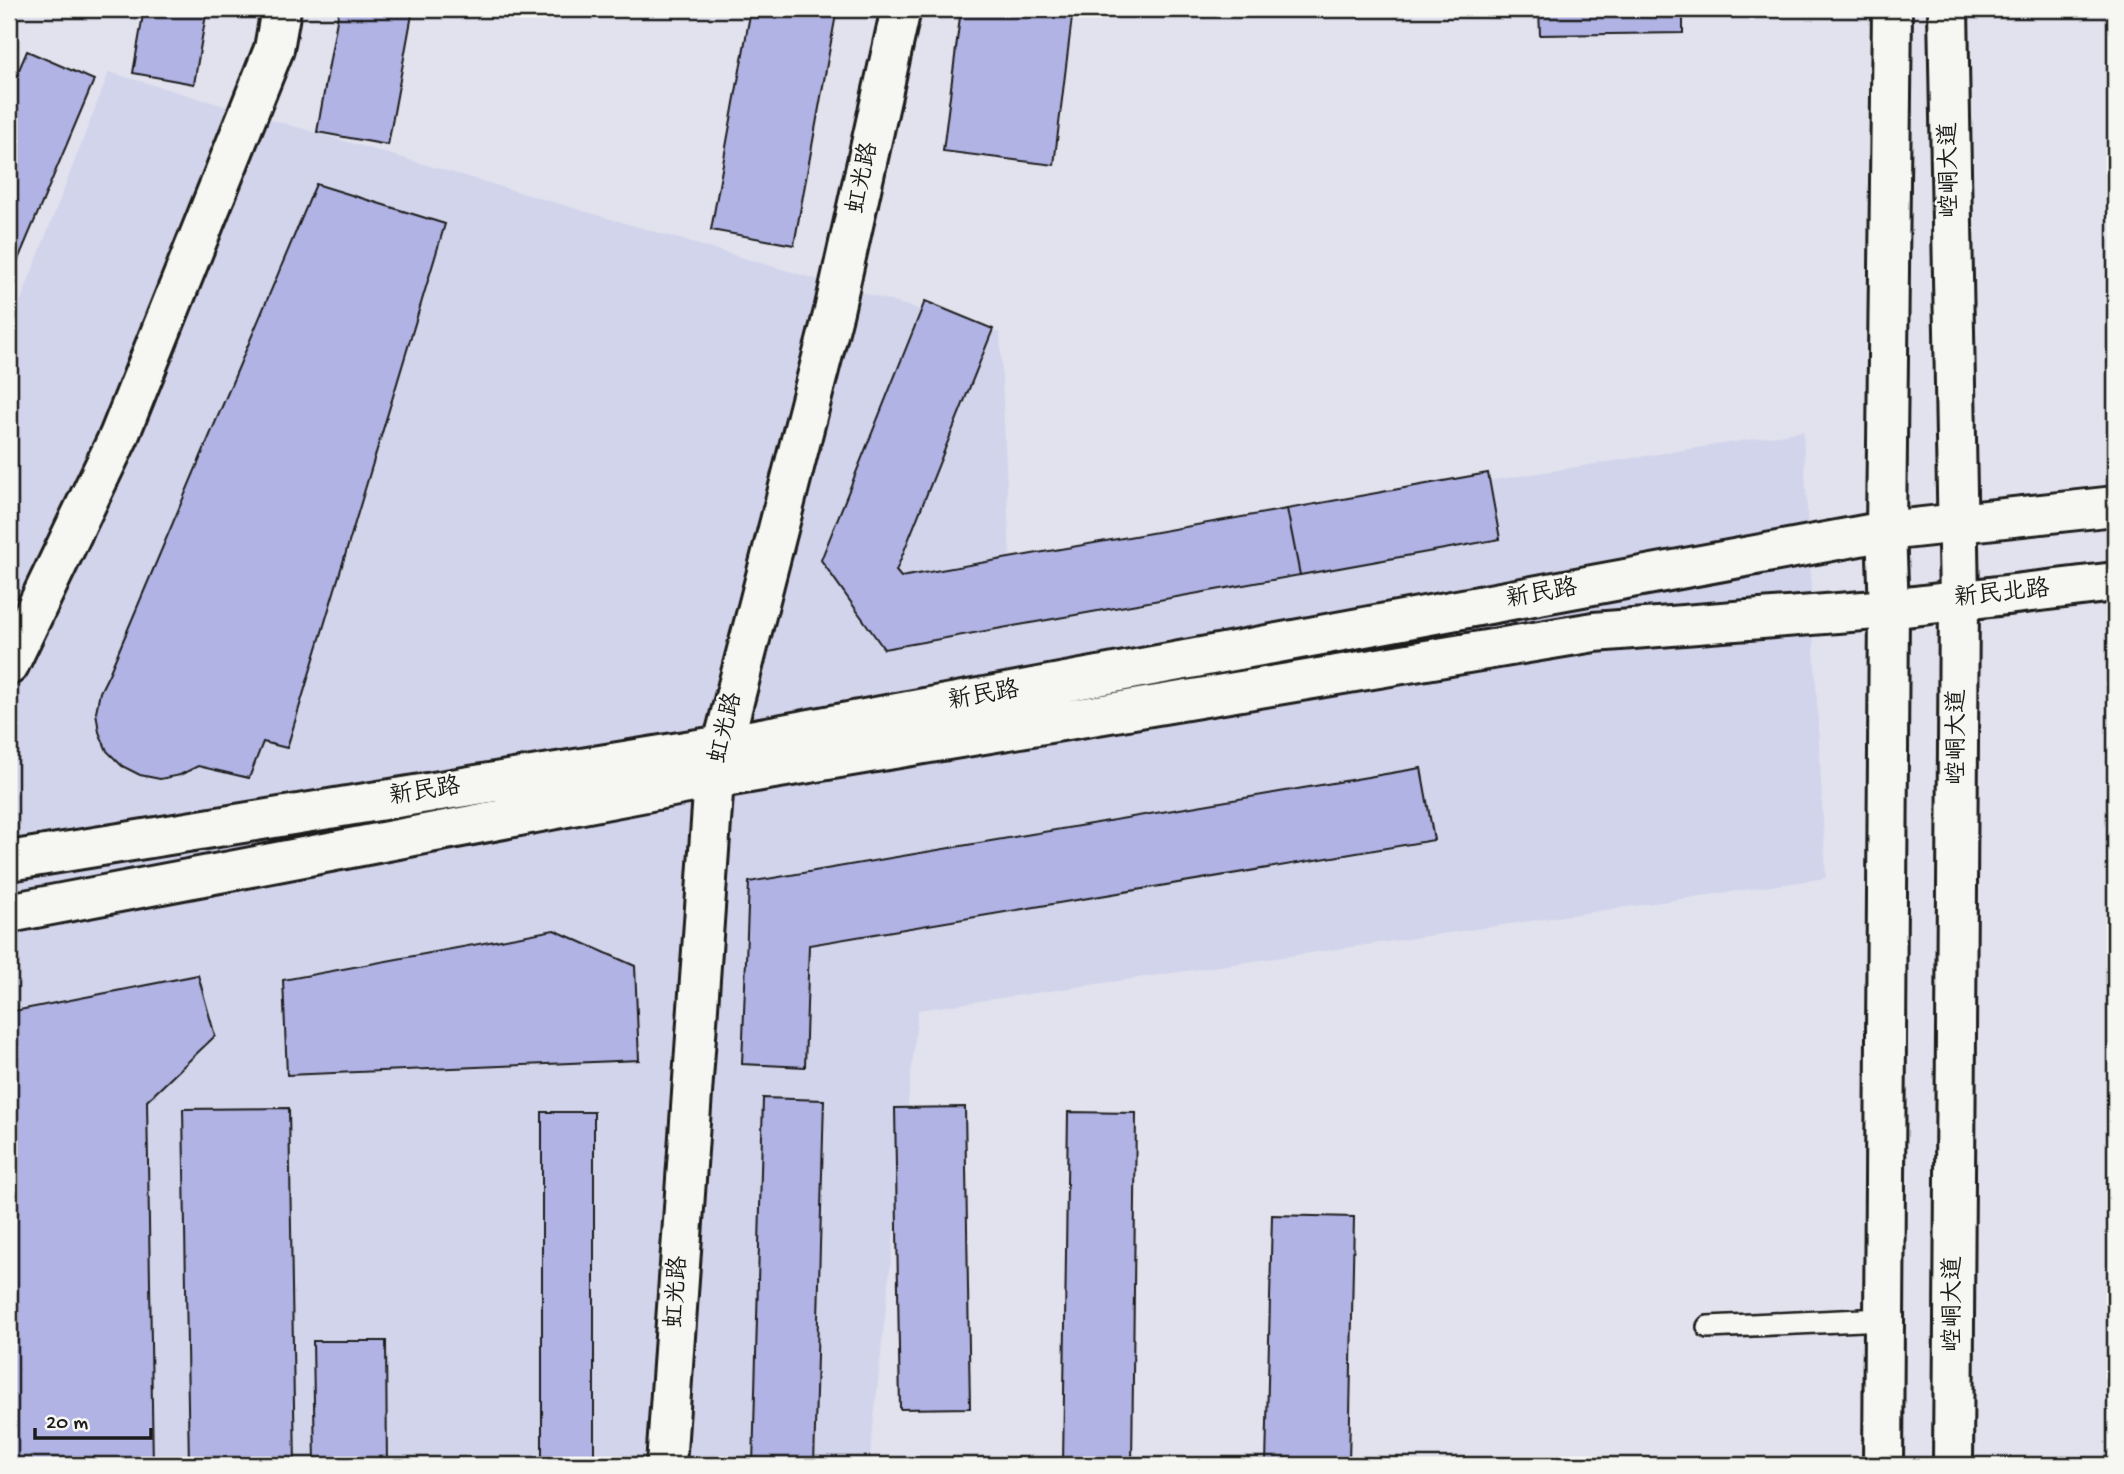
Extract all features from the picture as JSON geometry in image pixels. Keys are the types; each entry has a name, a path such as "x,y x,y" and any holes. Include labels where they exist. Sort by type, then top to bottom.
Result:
{"street":[{"path":"9,665 118,436 274,49 281,9"},
{"name":"虹光路","path":"666,1465 719,762 834,311 901,9"},
{"path":"1883,1465 1889,609 1886,531 1892,9"},
{"name":"崆峒大道","path":"1948,9 1959,599 1953,1465"},
{"path":"1957,523 2115,506"},
{"name":"新民路","path":"9,913 719,762 1886,531 1957,523"},
{"name":"新民北路","path":"1889,609 2115,582"},
{"name":"新民路","path":"9,861 719,762 1594,632 1889,609"}],"lane":[{"path":"1708,1327 1884,1319"}],"shaded area":[{"path":"109,72 1000,333 1010,557 1803,431 1826,878 918,1010 869,1465 9,1465 9,331"}],"building":[{"path":"144,9 207,9 194,84 133,73"},
{"path":"339,9 413,9 388,145 317,132"},
{"path":"751,9 837,9 794,245 711,230"},
{"path":"961,9 1073,9 1054,165 943,151"},
{"path":"1539,9 1683,9 1683,33 1540,35"},
{"path":"27,51 94,80 9,281 9,93"},
{"path":"316,184 445,224 287,748 263,742 249,778 198,766 180,775 160,779 140,775 122,766 107,751 99,732 96,712 100,692"},
{"path":"925,301 993,329 896,571 901,577 1287,509 1300,575 884,649 821,560"},
{"path":"1488,473 1500,539 1300,575 1287,509"},
{"path":"1421,768 1434,840 809,945 805,1067 742,1064 749,882"},
{"path":"554,930 635,966 639,1060 287,1075 283,980"},
{"path":"198,975 215,1036 147,1101 153,1465 9,1465 9,1012"},
{"path":"763,1098 824,1100 814,1465 753,1465"},
{"path":"965,1107 970,1408 900,1409 895,1108"},
{"path":"289,1108 295,1465 189,1465 183,1109"},
{"path":"542,1112 594,1112 594,1465 542,1465"},
{"path":"1068,1112 1136,1113 1132,1465 1063,1465"},
{"path":"1272,1215 1354,1217 1349,1465 1266,1465"},
{"path":"313,1341 386,1341 387,1465 315,1465"}]}
